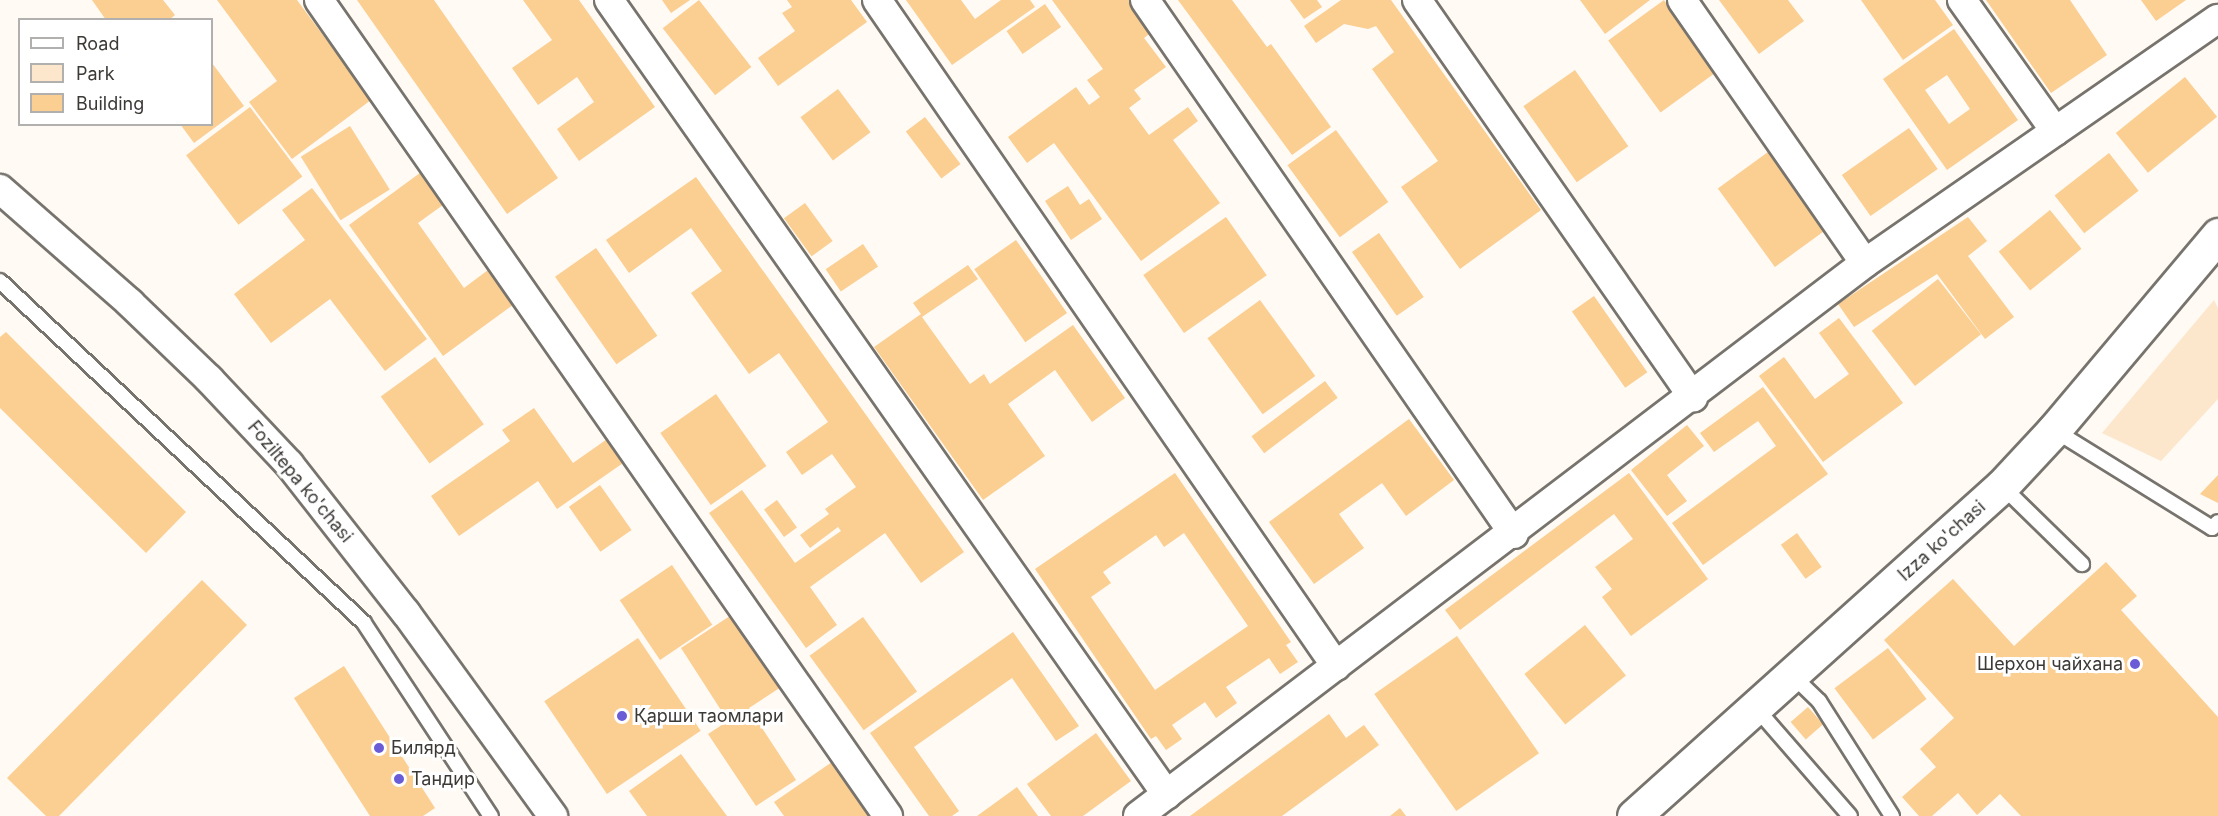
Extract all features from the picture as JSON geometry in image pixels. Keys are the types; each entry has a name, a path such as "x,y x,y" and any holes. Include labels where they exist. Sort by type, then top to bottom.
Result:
{"main road":[{"name":"Izza ko'chasi","path":"1634,816 2002,486 2055,430 2218,240"}],"street":[{"path":"320,0 888,816"},
{"path":"609,0 1167,795"},
{"path":"877,0 1336,666"},
{"path":"1145,0 1514,534"},
{"path":"1417,0 1693,397"},
{"path":"1682,0 1865,263"},
{"path":"1962,0 2055,131"},
{"path":"1138,816 1514,534 1865,263 2218,19"},
{"name":"Foziltepa ko'chasi","path":"0,189 138,311 209,379 289,464 406,613 554,816"}],"lane":[{"path":"0,281 364,623 491,816"},
{"path":"2055,430 2212,528 2218,522"},
{"path":"2002,486 2082,564"},
{"path":"1792,676 1819,701 1892,816"},
{"path":"1756,708 1850,816"}],"green space":[{"path":"2214,300 2218,308 2218,399 2161,461 2102,433"}],"building":[{"path":"92,0 163,0 175,15 171,18 105,18"},
{"path":"217,0 297,0 371,100 292,159 249,102 277,81"},
{"path":"357,0 434,0 558,178 507,214"},
{"path":"523,0 579,0 655,107 579,161 557,129 594,102 577,77 538,105 512,68 552,40"},
{"path":"662,0 690,0 671,13"},
{"path":"699,0 751,67 715,95 663,28"},
{"path":"787,0 851,0 867,22 778,86 758,58 795,31 782,13 792,7"},
{"path":"906,0 961,0 975,19 1001,0 1030,0 1035,7 952,65"},
{"path":"1052,0 1130,0 1153,31 1144,38 1166,67 1134,90 1141,99 1129,108 1149,135 1188,107 1198,121 1173,140 1220,203 1141,261 1054,143 1027,163 1008,137 1076,87 1089,105 1100,97 1087,80 1103,69"},
{"path":"1178,0 1232,0 1267,47 1271,44 1331,127 1292,155"},
{"path":"1290,0 1317,0 1322,7 1304,19"},
{"path":"1341,0 1391,0 1541,210 1460,269 1401,187 1438,161 1372,69 1394,52 1376,26 1368,29 1344,24 1316,43 1304,26"},
{"path":"1580,0 1650,0 1605,34"},
{"path":"1664,0 1716,72 1660,113 1608,41"},
{"path":"1719,0 1788,0 1804,21 1759,54"},
{"path":"1861,0 1935,0 1953,25 1903,60"},
{"path":"1986,0 2070,0 2107,55 2051,93"},
{"path":"2141,0 2186,0 2156,21"},
{"path":"1045,4 1061,27 1023,54 1006,31"},
{"path":"1954,29 2018,120 1947,170 1883,79","holes":["1947,75 1970,109 1949,124 1925,90"]},
{"path":"213,64 244,106 194,143 181,126 213,126"},
{"path":"1575,70 1628,146 1577,182 1523,106"},
{"path":"2185,77 2217,117 2148,173 2116,133"},
{"path":"838,89 870,132 833,160 800,117"},
{"path":"250,107 302,176 238,225 186,155"},
{"path":"925,117 961,164 941,179 906,131"},
{"path":"350,126 390,190 341,220 301,157"},
{"path":"1909,128 1938,169 1871,216 1842,175"},
{"path":"1336,130 1388,202 1340,237 1287,165"},
{"path":"1768,152 1825,230 1775,267 1718,188"},
{"path":"2109,153 2139,191 2084,233 2055,195"},
{"path":"424,170 447,202 418,223 464,288 492,267 517,302 443,356 349,225"},
{"path":"696,177 964,552 921,583 885,533 810,587 837,625 806,648 709,513 742,490 795,563 841,531 833,520 838,527 810,548 800,535 829,514 825,509 856,487 832,454 802,475 786,452 828,422 779,353 749,374 691,293 722,271 691,228 629,273 606,240"},
{"path":"1068,186 1080,205 1089,199 1102,219 1071,240 1045,201"},
{"path":"312,188 427,339 385,371 330,299 271,343 234,294 305,240 282,210"},
{"path":"805,203 833,241 812,256 784,218"},
{"path":"2050,210 2081,249 2030,290 1999,252"},
{"path":"1226,217 1267,275 1184,333 1143,275"},
{"path":"1968,217 1987,241 1968,256 2014,317 1985,339 1937,274 1854,327 1838,304"},
{"path":"1379,233 1424,297 1397,316 1352,252"},
{"path":"1016,240 1067,313 1025,342 974,269"},
{"path":"863,244 878,266 841,292 826,269"},
{"path":"596,248 657,336 616,364 555,277"},
{"path":"968,265 978,279 922,317 970,384 984,374 990,384 1073,325 1125,398 1092,422 1055,370 1008,404 1045,456 983,500 874,347 921,314 913,303"},
{"path":"1938,279 1981,334 1915,386 1872,331"},
{"path":"1594,296 1647,372 1625,388 1572,311"},
{"path":"1260,300 1315,376 1263,414 1207,338"},
{"path":"1839,318 1903,403 1823,462 1759,376 1784,357 1815,399 1849,374 1819,333"},
{"path":"6,332 186,512 146,553 0,408 0,337"},
{"path":"435,357 484,424 430,464 381,396"},
{"path":"1325,381 1338,398 1264,453 1252,436"},
{"path":"1763,387 1828,474 1703,565 1672,523 1776,446 1758,421 1714,452 1700,433"},
{"path":"716,394 766,466 711,505 660,433"},
{"path":"534,408 573,463 610,437 626,461 557,509 538,481 459,536 431,496 510,441 502,430"},
{"path":"1409,419 1454,480 1406,516 1382,483 1339,514 1364,548 1314,584 1269,522"},
{"path":"1687,425 1704,446 1667,475 1687,501 1667,516 1631,470"},
{"path":"1175,473 1291,642 1286,645 1298,662 1280,674 1269,658 1226,687 1237,703 1216,718 1205,702 1172,725 1182,739 1166,750 1156,736 1151,739 1035,569","holes":["1184,533 1248,626 1155,690 1091,597 1111,583 1103,572 1156,535 1164,547"]},
{"path":"1629,473 1708,579 1631,636 1602,597 1612,589 1595,567 1633,539 1614,514 1460,630 1445,610"},
{"path":"2218,475 2218,503 2200,494"},
{"path":"600,485 632,530 600,552 569,507"},
{"path":"777,500 797,528 784,537 764,509"},
{"path":"1797,533 1822,567 1806,579 1781,545"},
{"path":"2106,562 2137,596 2121,610 2218,717 2218,816 2021,816 2000,794 1977,815 1958,793 1932,816 1919,816 1902,797 1936,767 1920,749 1954,718 1884,640 1953,579 2014,646"},
{"path":"672,565 712,625 660,660 620,600"},
{"path":"202,580 247,625 59,816 46,816 7,778"},
{"path":"733,614 781,687 749,708 796,780 756,806 708,734 728,721 681,648"},
{"path":"863,617 917,691 864,730 810,656"},
{"path":"1585,625 1626,676 1565,725 1524,674"},
{"path":"1013,632 1079,726 1056,741 1012,678 914,747 959,811 952,816 929,816 870,733"},
{"path":"1457,636 1539,753 1456,811 1374,694"},
{"name":"Қарши таомлари","path":"638,638 701,731 607,794 544,701"},
{"path":"1888,648 1927,699 1873,739 1834,688"},
{"path":"344,666 435,808 423,816 370,816 294,698"},
{"path":"1808,707 1823,724 1806,739 1791,722"},
{"path":"1329,714 1346,738 1364,725 1379,745 1282,816 1190,816"},
{"path":"1096,733 1131,781 1083,816 1051,816 1027,784"},
{"path":"681,754 727,816 647,816 629,791"},
{"path":"832,762 869,816 784,816 774,802"},
{"path":"1017,787 1038,816 977,816"},
{"path":"1400,808 1406,816 1390,816"}],"place":[{"name":"Шерхон чайхана","path":"2135,664"},
{"name":"Қарши таомлари","path":"622,716"},
{"name":"Билярд","path":"379,748"},
{"name":"Тандир","path":"399,779"}]}
